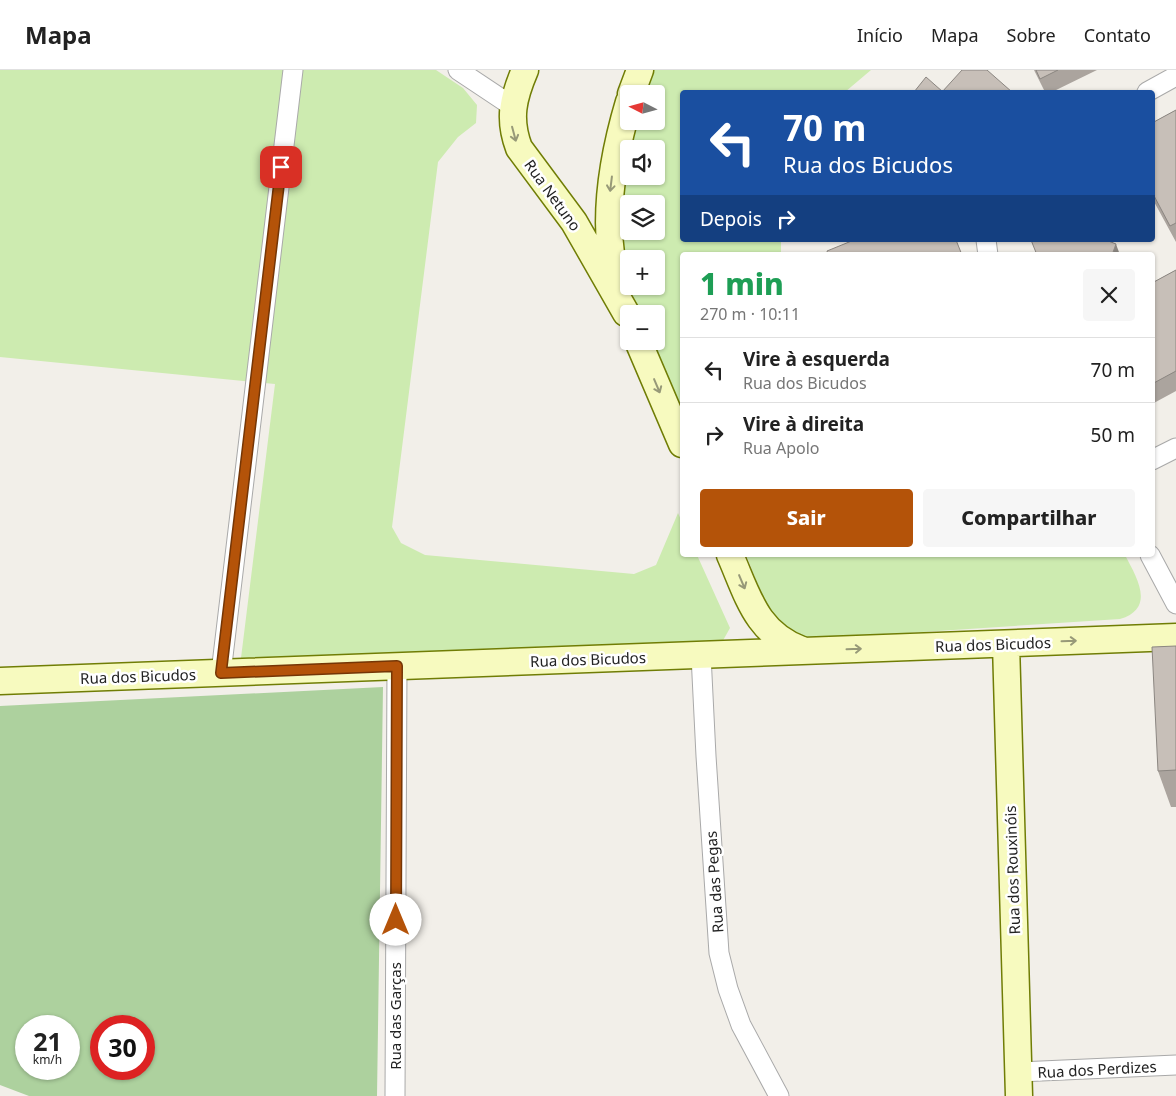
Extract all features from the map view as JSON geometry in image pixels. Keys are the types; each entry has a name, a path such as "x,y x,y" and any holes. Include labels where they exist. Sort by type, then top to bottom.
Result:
{"main road":[{"path":"634,85 640,70"},
{"name":"Rua Netuno","path":"526,71 512,106 514,134 519,148 574,222 621,305"},
{"path":"622,130 614,163 609,223 614,273 624,305"},
{"path":"642,350 680,439"},
{"path":"731,557 762,624 775,637 805,651"},
{"path":"732,654 740,648 749,634 754,609"},
{"name":"Rua dos Bicudos","path":"0,681 1176,637"},
{"name":"Rua dos Rouxinóis","path":"1006,644 1019,1084"}],"street":[{"path":"221,673 292,70"},
{"path":"458,70 512,106"},
{"path":"1151,90 1176,76"},
{"path":"1155,458 1176,448"},
{"path":"1151,557 1176,604"},
{"name":"Rua das Pegas","path":"701,655 719,953 728,989 741,1025 779,1096"},
{"name":"Rua das Garças","path":"394,1096 397,666"},
{"name":"Rua dos Perdizes","path":"1019,1084 1176,1065"}],"green space":[{"path":"0,70 436,70 463,88 477,105 476,123 458,137 438,162 392,527 401,543 425,555 634,574 656,565 678,513 680,518 680,557 698,557 730,628 721,644 241,658 275,384 0,357"},
{"path":"649,70 871,70 847,90 680,90 680,242 781,242 781,252 680,252 680,408 654,350 665,350 665,305 634,305 629,295 665,295 665,250 622,250 622,240 665,240 665,195 621,195 621,185 665,185 665,140 632,140 634,130 665,130 665,85 645,85"},
{"path":"747,557 1126,557 1138,582 1141,600 1138,608 1120,619 816,639 790,633 783,628 772,614"},
{"path":"383,687 377,1096 29,1096 0,1085 0,706"}],"building":[{"path":"962,70 987,70 1010,90 944,90"},
{"path":"1036,70 1058,70 1040,79"},
{"path":"926,77 941,90 916,90"},
{"path":"1176,110 1176,223 1170,226 1155,198 1155,121"},
{"path":"849,242 957,242 961,252 827,252"},
{"path":"1032,242 1111,242 1116,244 1113,252 1036,252"},
{"path":"1176,270 1176,371 1155,382 1155,281"},
{"path":"1176,646 1176,770 1158,771 1152,647"}],"route":[{"path":"281,167 221,673 397,666 396,920"}]}
